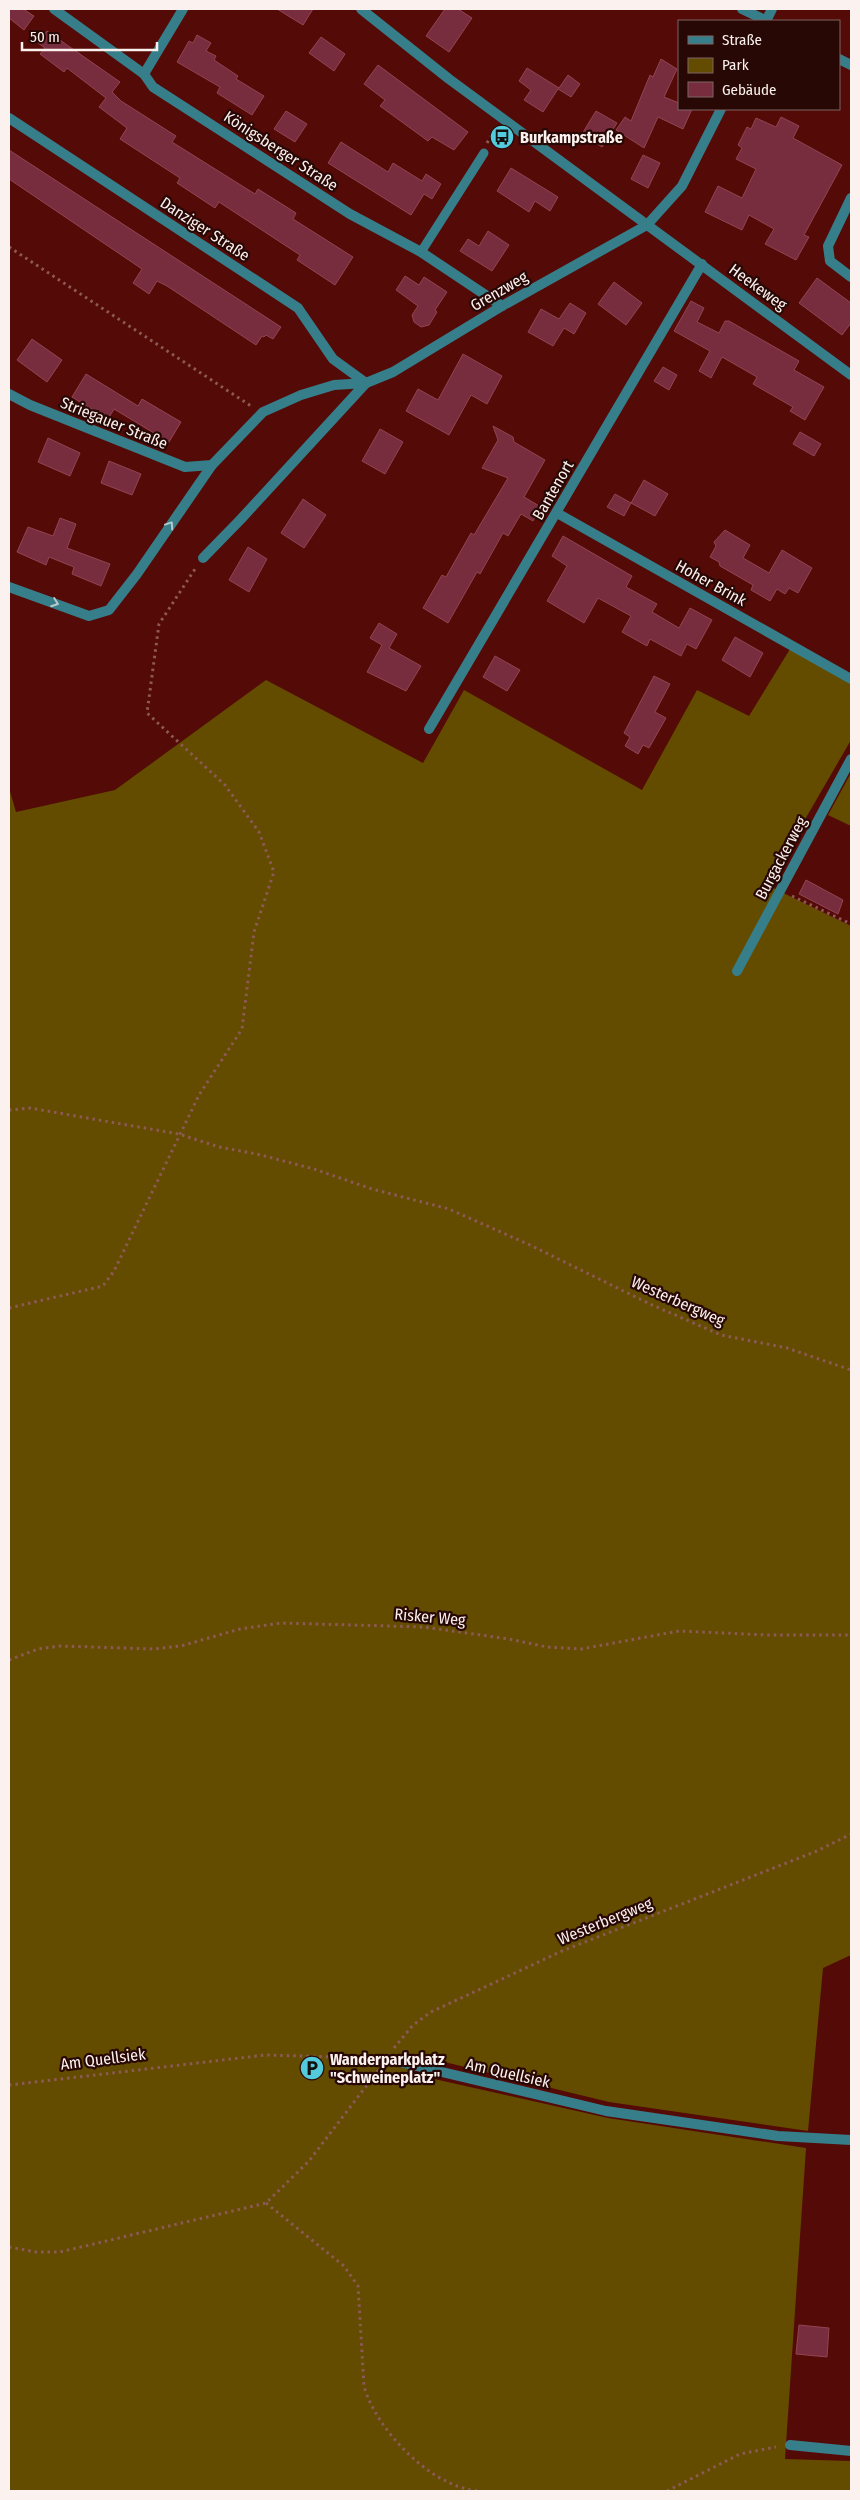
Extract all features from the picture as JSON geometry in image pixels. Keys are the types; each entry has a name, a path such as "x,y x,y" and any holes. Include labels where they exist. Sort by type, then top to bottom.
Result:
{"street":[{"name":"Königsberger Straße","path":"54,9 144,74 153,87 350,214 421,252 502,306"},
{"path":"144,74 183,9"},
{"path":"361,9 449,79 648,224"},
{"path":"742,9 764,20"},
{"name":"Grenzweg","path":"9,587 89,616 109,610 137,574 212,465 263,412 302,395 334,385 366,383 393,372 502,306 648,224 682,186 720,110"},
{"name":"Danziger Straße","path":"9,118 298,308 333,360 366,383"},
{"path":"851,198 828,246 830,262 851,277"},
{"name":"Heekeweg","path":"648,224 851,375"},
{"name":"Bantenort","path":"429,729 702,264"},
{"name":"Grenzweg","path":"203,558 241,520 366,383"},
{"name":"Striegauer Straße","path":"9,394 30,406 186,467 212,465"},
{"name":"Hoher Brink","path":"557,513 851,679"},
{"name":"Burgackerweg","path":"737,971 851,759"},
{"name":"Am Quellsiek","path":"386,2059 606,2111 778,2136 851,2140"},
{"path":"790,2446 851,2451"}],"lane":[{"path":"421,252 484,153"}],"path":[{"path":"489,138 492,133"},
{"path":"9,247 243,403 263,412"},
{"path":"9,1308 103,1286 114,1271 199,1095 242,1029 254,932 274,872 259,832 226,786 147,713 159,624 203,558"},
{"path":"780,890 851,924"},
{"name":"Westerbergweg","path":"9,1110 30,1108 179,1134 219,1147 257,1154 314,1169 372,1189 449,1209 530,1245 650,1304 721,1334 787,1348 851,1370"},
{"name":"Risker Weg","path":"9,1660 38,1650 60,1646 154,1649 181,1646 240,1629 280,1622 424,1627 509,1639 547,1647 581,1649 679,1631 767,1635 851,1635"},
{"name":"Westerbergweg","path":"266,2203 309,2161 413,2025 431,2012 562,1951 817,1851 851,1834"},
{"name":"Am Quellsiek","path":"9,2085 266,2055 386,2059"},
{"path":"9,2247 36,2252 60,2252 266,2203 344,2266 358,2286 364,2386 368,2401 378,2418 418,2464 436,2478 454,2487 479,2491"},
{"path":"667,2491 740,2454 762,2448 790,2446"}],"green space":[{"path":"790,649 851,684 851,740 767,885 851,926 851,1955 823,1968 808,2131 609,2102 416,2055 412,2074 608,2118 806,2148 785,2459 851,2461 851,2491 9,2491 9,788 16,812 115,790 266,680 423,763 464,690 642,790 697,690 749,716"},
{"path":"851,773 851,826 828,815"}],"building":[{"path":"9,9 23,9 34,16 24,30 9,18"},
{"path":"277,9 313,9 303,25"},
{"path":"445,9 458,9 472,18 449,52 426,36"},
{"path":"47,31 120,82 112,92 121,101 176,136 172,142 255,194 258,189 296,213 293,219 353,257 335,285 297,260 300,255 219,202 215,208 177,183 180,178 120,139 127,128 99,107 106,98 67,68 64,72 40,54 45,48 38,43"},
{"path":"197,35 211,43 206,51 216,56 214,60 238,76 236,79 264,96 252,115 217,93 220,87 177,62 189,41 193,43"},
{"path":"321,37 345,54 334,71 309,53"},
{"path":"661,59 677,69 664,97 678,103 678,110 692,110 683,129 658,117 644,148 616,130 625,117 631,121 650,75 653,77"},
{"path":"378,65 468,132 454,150 432,137 428,141 380,106 385,100 364,84"},
{"path":"527,68 559,88 568,75 580,84 571,97 558,89 543,112 524,100 531,90 519,81"},
{"path":"286,111 307,124 295,142 274,129"},
{"path":"596,111 617,123 602,147 582,134"},
{"path":"781,117 799,126 793,138 842,165 804,235 809,237 796,260 765,244 774,229 749,215 742,230 705,212 718,186 742,198 756,169 736,159 742,148 738,145 747,127 751,129 756,118 776,127"},
{"path":"341,142 388,172 393,163 422,181 426,174 441,184 432,199 424,194 411,215 328,163"},
{"path":"9,150 281,327 273,339 266,335 262,336 256,345 167,286 157,281 149,294 133,283 142,269 9,179"},
{"path":"643,155 660,163 648,188 631,179"},
{"path":"511,168 558,197 550,211 535,201 529,212 497,191"},
{"path":"488,231 509,245 492,271 460,251 468,239 479,246"},
{"path":"405,276 419,285 424,277 447,292 435,310 437,312 429,325 421,327 414,322 412,315 418,306 396,290"},
{"path":"817,278 851,303 851,323 842,335 799,303"},
{"path":"614,282 642,303 626,325 598,304"},
{"path":"691,301 704,308 697,322 719,333 725,321 729,321 799,361 794,370 824,387 805,420 790,411 793,407 753,384 757,377 722,357 711,378 699,371 710,351 674,331"},
{"path":"570,303 586,313 574,334 564,328 553,346 528,332 541,309 559,319"},
{"path":"32,339 62,360 47,382 17,360"},
{"path":"463,354 502,376 487,404 471,395 449,435 406,411 418,389 438,400"},
{"path":"663,367 677,375 669,390 654,381"},
{"path":"86,374 138,406 142,399 181,422 169,442 114,409 108,419 72,397"},
{"path":"493,426 513,437 514,442 545,460 524,497 541,507 533,521 521,514 508,536 503,533 480,574 477,572 448,623 423,608 442,575 446,577 471,533 474,535 508,478 482,468 498,440"},
{"path":"380,429 403,442 385,474 362,461"},
{"path":"800,432 821,444 814,456 793,444"},
{"path":"48,438 80,453 70,476 38,462"},
{"path":"109,461 141,474 132,495 101,483"},
{"path":"644,480 668,494 655,516 631,503"},
{"path":"615,494 631,503 624,516 607,507"},
{"path":"303,499 326,515 304,548 281,533"},
{"path":"60,518 76,524 67,548 110,564 101,586 72,574 74,567 49,557 46,565 17,552 28,527 53,536"},
{"path":"725,530 750,545 743,558 769,573 782,550 812,568 798,593 789,588 785,594 777,589 770,601 751,590 753,585 720,566 719,562 710,557 716,546 714,542"},
{"path":"563,536 632,576 626,587 657,604 652,612 679,628 690,608 712,620 696,649 687,644 681,656 650,639 647,646 622,632 631,616 598,598 584,623 547,601 567,566 552,556"},
{"path":"248,547 267,559 249,592 229,580"},
{"path":"379,623 397,634 389,648 421,666 406,691 367,672 382,645 370,638"},
{"path":"735,637 763,653 750,677 722,660"},
{"path":"495,656 520,670 507,691 483,677"},
{"path":"654,676 670,684 655,712 666,718 649,748 643,745 638,754 625,746 630,737 624,733"},
{"path":"806,880 843,900 838,914 799,894"},
{"path":"799,2325 829,2328 827,2357 796,2354"}],"place":[{"name":"Burkampstraße","path":"502,137"},
{"name":"Wanderparkplatz \"Schweineplatz\"","path":"312,2068"}]}
